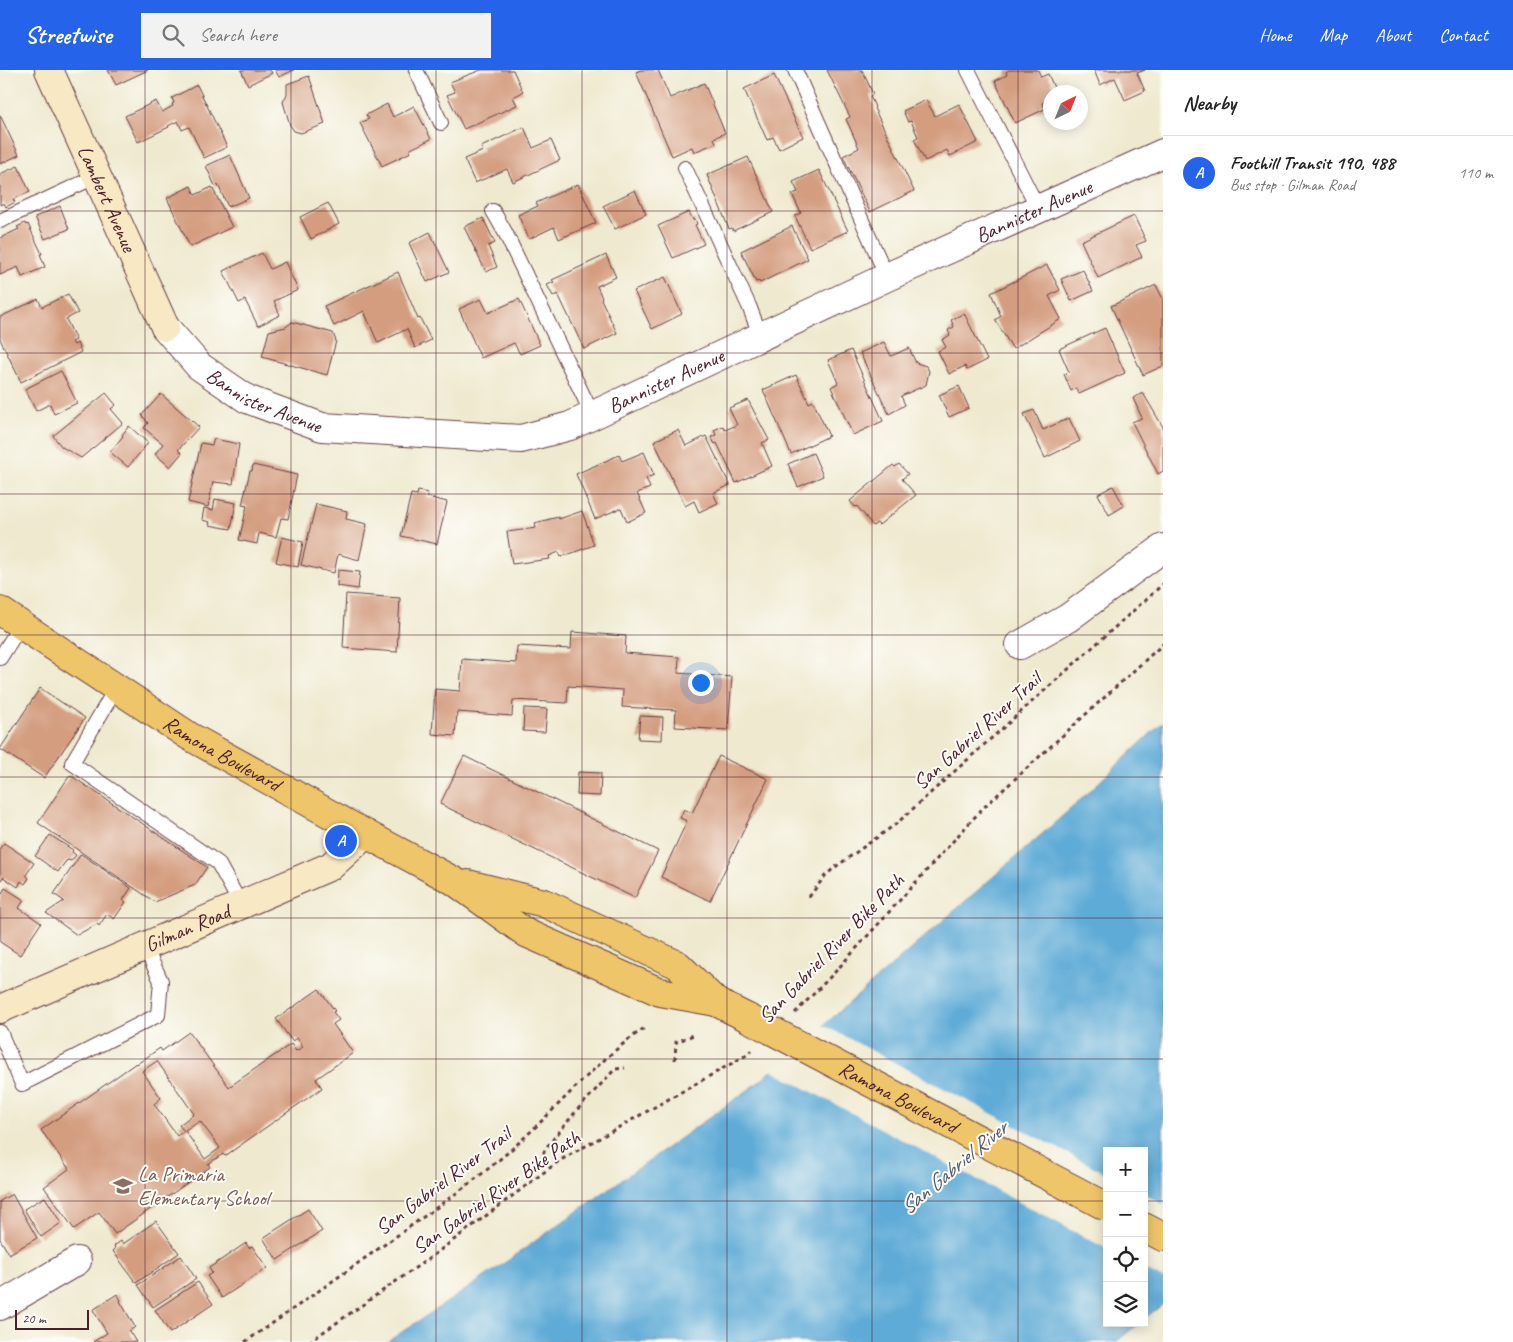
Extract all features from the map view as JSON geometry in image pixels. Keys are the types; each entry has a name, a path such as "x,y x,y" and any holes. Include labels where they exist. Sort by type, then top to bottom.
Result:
{"main road":[{"name":"Ramona Boulevard","path":"11,618 189,736 366,834 454,881 544,903 678,965 716,1002 1103,1205"},
{"path":"1148,1229 1163,1237"}],"street":[{"name":"Lambert Avenue","path":"50,70 165,327"},
{"name":"Bannister Avenue","path":"165,327 199,366 247,399 322,427 521,438 570,426 887,277 1163,153"},
{"path":"1020,645 1068,618 1163,548"},
{"name":"Gilman Road","path":"0,1009 332,866 366,834"},
{"path":"0,1306 77,1261"}],"lane":[{"path":"416,70 441,123"},
{"path":"795,70 887,277"},
{"path":"968,70 1039,210"},
{"path":"684,168 749,306 761,337"},
{"path":"0,221 98,176"},
{"path":"493,211 505,232 592,416"},
{"path":"0,658 11,618"},
{"path":"116,688 72,763 218,863 241,905"},
{"path":"0,1032 22,1084 158,1015 161,981 145,947"}],"path":[{"name":"San Gabriel River Trail","path":"809,897 816,886 834,868 896,824 1163,584"},
{"name":"San Gabriel River Bike Path","path":"793,1015 835,972 982,809 1163,644"},
{"name":"San Gabriel River Trail","path":"244,1342 435,1209 504,1156 628,1039 646,1027"},
{"path":"675,1060 676,1042 696,1034"},
{"name":"San Gabriel River Bike Path","path":"309,1342 430,1257 559,1162 745,1056 758,1044"},
{"path":"541,1161 545,1149 578,1109 615,1070 625,1068"}],"water":[{"name":"San Gabriel River","path":"1163,722 1163,1304 1148,1316 1148,1147 1103,1147 1103,1327 1134,1327 1116,1342 387,1342 482,1279 758,1083 1074,806"}],"pier":[{"path":"821,1024 1103,1172 1103,1247 769,1069"},
{"path":"1148,1196 1163,1204 1163,1279 1148,1271"}],"building":[{"path":"108,70 148,70 116,85"},
{"path":"241,70 270,70 272,73 248,85"},
{"path":"275,70 294,70 279,77"},
{"path":"481,70 513,70 523,92 513,97 517,105 464,129 447,95 455,92 450,82"},
{"path":"641,70 658,70 670,98 704,83 725,133 714,138 716,143 694,152 692,147 672,156 636,72"},
{"path":"827,70 862,70 873,94 870,96 874,108 914,191 870,212 843,156 859,148 846,119 850,117"},
{"path":"1009,70 1038,70 1041,77 1048,74 1053,85 1043,85 1043,110 1015,123 995,81 1007,75 1006,72"},
{"path":"1094,70 1145,70 1137,73 1145,91 1125,100 1115,78 1100,85"},
{"path":"774,75 803,137 779,149 773,137 767,140 744,89"},
{"path":"309,76 325,124 301,133 294,131 290,125 283,102 287,94 287,84"},
{"path":"197,85 227,147 204,158 189,127 182,130 178,121 138,142 125,116 156,101 162,112 173,106 172,98"},
{"path":"926,100 935,116 959,104 978,142 950,156 947,150 925,161 914,139 918,137 911,121 908,122 903,111"},
{"path":"387,104 393,117 414,106 431,139 409,150 411,152 382,166 360,123 369,119 366,115"},
{"path":"0,115 19,155 0,164"},
{"path":"524,127 533,148 551,140 560,160 513,182 507,169 475,183 464,159 483,151 481,147"},
{"path":"230,155 249,198 228,207 218,185 215,186 206,166"},
{"path":"748,157 773,212 733,231 732,228 729,229 707,175"},
{"path":"18,166 30,192 13,199 15,202 6,207 4,203 0,205 0,174"},
{"path":"819,170 848,231 810,248 795,216 801,213 792,194 798,192 793,182"},
{"path":"578,184 596,223 559,239 554,227 529,239 518,215 538,206 536,203"},
{"path":"191,186 195,195 212,187 232,227 190,247 167,198"},
{"path":"635,190 646,214 615,229 603,206"},
{"path":"328,203 339,224 311,239 300,217"},
{"path":"60,206 69,229 45,239 35,217"},
{"path":"689,212 693,220 695,219 697,224 695,225 704,244 673,258 658,226"},
{"path":"1134,216 1146,241 1136,245 1142,257 1098,278 1081,241"},
{"path":"483,218 495,243 488,246 497,267 486,272 464,227"},
{"path":"25,223 26,225 28,224 42,254 40,254 45,267 22,277 18,267 0,275 0,238 19,229 17,227"},
{"path":"792,226 808,259 760,283 759,281 756,282 741,251"},
{"path":"430,232 449,272 427,282 409,243"},
{"path":"262,253 270,269 285,262 298,290 274,301 280,315 258,326 245,300 239,303 223,271"},
{"path":"606,255 616,277 597,286 617,333 584,349 558,294 553,296 547,285 554,282 552,280"},
{"path":"1047,265 1060,290 1049,296 1061,319 1013,349 995,320 1001,316 991,293"},
{"path":"1083,270 1093,291 1071,301 1061,279"},
{"path":"398,272 418,319 420,318 431,340 415,348 407,329 378,343 364,311 334,326 324,306"},
{"path":"665,277 682,314 652,329 634,291"},
{"path":"1156,285 1163,299 1163,366 1143,375 1111,306"},
{"path":"68,294 78,313 66,319 76,340 72,342 74,345 77,343 81,352 21,382 0,339 0,317 38,299 42,307"},
{"path":"481,299 488,313 519,299 540,345 520,354 514,343 481,358 459,309"},
{"path":"964,313 987,360 967,370 965,366 949,374 938,351 946,347 942,340 950,335 948,330 954,327 951,320"},
{"path":"292,322 333,333 336,341 327,375 262,357 269,331 286,327"},
{"path":"1105,328 1125,373 1079,394 1076,388 1071,391 1064,374 1069,372 1059,349"},
{"path":"884,342 891,356 909,348 916,363 926,366 929,371 926,385 901,396 905,405 889,414 860,353"},
{"path":"851,350 883,421 853,435 831,387 838,383 828,360"},
{"path":"61,371 77,403 54,414 50,404 36,411 25,389"},
{"path":"796,375 809,403 813,401 829,436 791,454 763,390"},
{"path":"959,386 969,408 949,417 939,395"},
{"path":"106,393 116,405 111,409 123,423 81,458 62,447 53,436"},
{"path":"1143,393 1163,427 1163,471 1158,474 1132,422 1142,418 1133,398"},
{"path":"161,394 199,427 178,450 182,453 170,467 155,454 163,444 144,428 148,423 142,415"},
{"path":"748,400 769,440 762,443 772,466 736,483 717,443 715,444 711,437 716,435 714,430 723,426 725,430 737,425 729,408"},
{"path":"1034,410 1043,430 1069,418 1080,441 1045,458 1024,414"},
{"path":"129,426 148,443 128,467 110,452"},
{"path":"678,430 686,446 706,436 730,485 713,493 718,503 699,512 694,501 685,506 654,441"},
{"path":"214,439 239,444 233,484 213,482 208,507 188,502 201,443 212,445"},
{"path":"644,452 654,475 646,478 650,488 637,493 646,513 627,522 621,508 595,519 576,474 619,455 622,461"},
{"path":"813,453 823,476 798,487 788,464"},
{"path":"899,464 908,474 902,479 916,495 879,525 877,523 873,526 857,506 855,507 850,501 893,465 895,467"},
{"path":"253,465 297,475 288,519 281,518 276,537 259,533 257,544 239,540 247,506 242,505"},
{"path":"1113,486 1124,506 1109,515 1098,494"},
{"path":"418,491 428,493 427,497 447,502 437,544 401,536 411,494 417,495"},
{"path":"215,499 236,503 231,529 209,525 210,522 202,520 204,508 213,510"},
{"path":"316,504 347,511 346,519 367,524 359,560 338,554 334,573 301,565"},
{"path":"582,511 594,545 561,557 559,552 549,556 550,559 512,564 507,532 536,528 535,523 558,517 559,519"},
{"path":"282,537 303,542 298,567 276,562"},
{"path":"338,570 360,572 358,589 337,586"},
{"path":"346,594 400,598 397,652 343,648"},
{"path":"572,632 626,636 625,653 679,657 678,673 732,677 728,730 675,727 676,710 622,707 623,690 568,686 567,703 513,700 512,716 457,712 455,736 432,734 435,689 460,691 462,659 516,663 517,646 571,649"},
{"path":"40,688 85,718 44,778 0,749"},
{"path":"524,708 547,709 545,732 523,731"},
{"path":"640,716 663,717 662,740 638,739"},
{"path":"464,756 658,851 635,898 440,804"},
{"path":"719,756 768,779 710,901 661,877 687,821 680,818 684,809 692,813"},
{"path":"578,772 601,773 600,796 577,795"},
{"path":"70,775 207,867 195,885 155,902 38,823"},
{"path":"50,835 73,850 72,852 76,855 71,861 66,861 58,872 35,856"},
{"path":"4,843 34,863 26,875 29,878 25,884 21,881 18,887 3,877 0,882 0,848"},
{"path":"81,854 131,888 123,900 126,902 114,919 107,914 99,926 97,924 77,935 46,913 64,901 54,894"},
{"path":"5,888 24,900 19,908 41,923 20,955 0,942 0,896"},
{"path":"319,989 335,1011 333,1012 339,1020 333,1024 353,1053 316,1079 322,1088 225,1156 223,1154 208,1164 210,1167 115,1234 99,1212 74,1229 44,1187 69,1169 41,1130 136,1063 160,1048 162,1051 189,1032 229,1087 291,1044 296,1051 303,1047 297,1038 292,1041 276,1019","holes":["157,1061 194,1114 179,1125 184,1131 177,1136 154,1104 161,1098 142,1071","200,1121 220,1148 205,1159 185,1131"]},
{"path":"12,1194 37,1238 9,1254 0,1239 0,1201"},
{"path":"45,1197 61,1223 41,1237 24,1209"},
{"path":"308,1209 322,1231 277,1260 263,1238"},
{"path":"156,1221 179,1253 136,1283 113,1251 115,1249 114,1246 121,1241 123,1244"},
{"path":"246,1243 249,1248 252,1246 267,1268 222,1298 207,1276 212,1273 209,1268"},
{"path":"181,1256 196,1279 153,1307 138,1285"},
{"path":"198,1282 213,1304 170,1333 155,1310"},
{"path":"117,1294 135,1327 129,1331 136,1342 93,1342 107,1333 93,1310"}],"place":[{"name":"Foothill Transit 190, 488","path":"341,841"},
{"name":"La Primaria Elementary School","path":"123,1186"}]}
